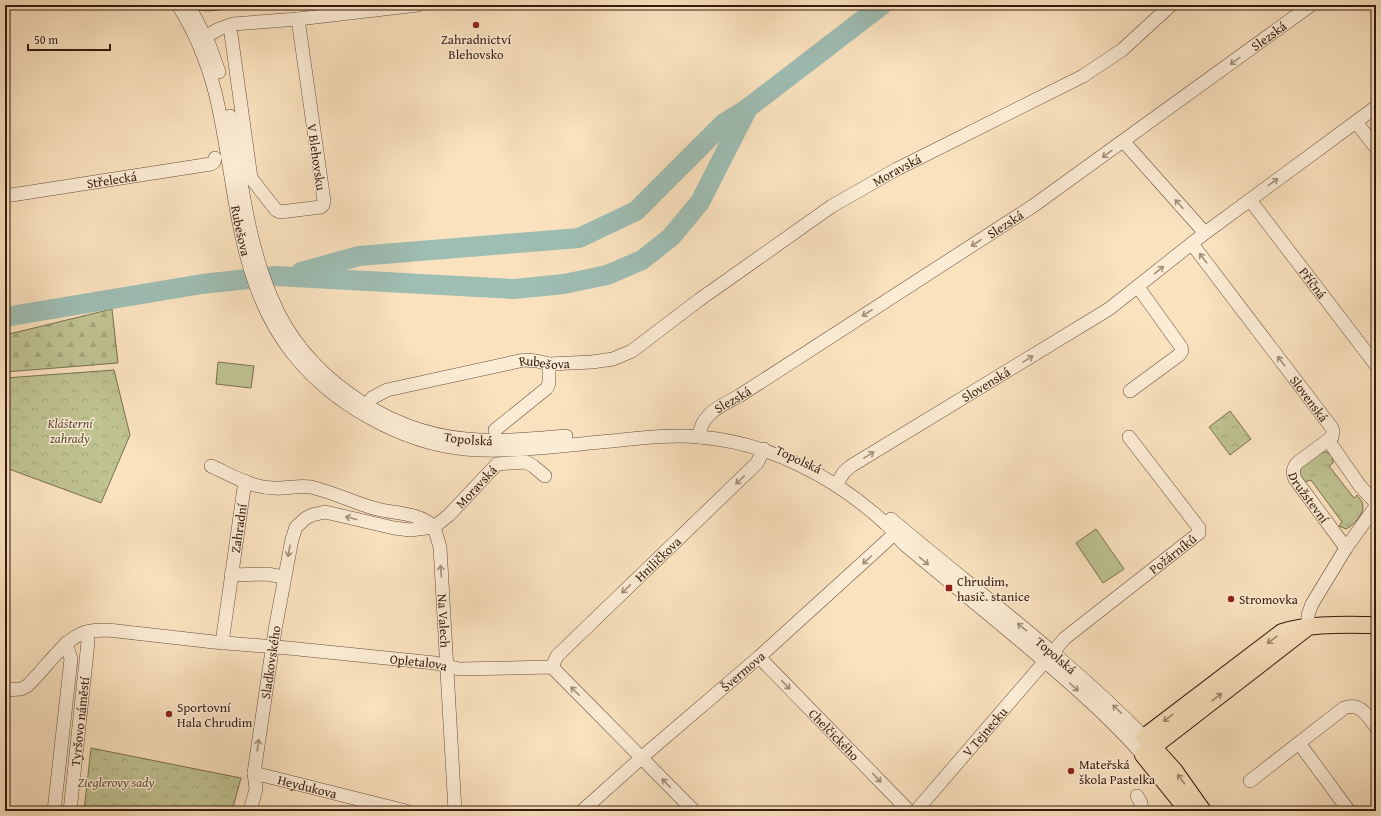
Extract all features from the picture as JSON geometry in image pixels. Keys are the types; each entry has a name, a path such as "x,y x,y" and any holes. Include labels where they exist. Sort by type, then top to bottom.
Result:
{"main road":[{"path":"1144,746 1279,634 1292,629 1308,627 1376,625"},
{"path":"1144,746 1188,811"},
{"path":"1144,746 1174,770 1203,811"}],"street":[{"path":"201,38 225,26 233,24 298,19 418,5"},
{"name":"Moravská","path":"632,351 699,300 832,206 897,169 1083,76 1122,50 1171,5"},
{"name":"Slezská","path":"699,434 704,420 715,409 739,396 1034,206 1311,5"},
{"name":"Rubešova","path":"185,8 201,38 212,52 221,82 236,180 250,230 251,251 267,300 301,349 328,377 364,409 372,398 380,393 524,360 550,364 602,361 618,357 632,351"},
{"name":"V Blehovsku","path":"231,34 252,181 276,210 280,212 321,207 323,206 324,201 298,19"},
{"name":"Slovenská","path":"838,482 844,472 851,466 1109,309 1205,233 1376,107"},
{"path":"1356,122 1376,148"},
{"path":"1124,142 1205,233"},
{"name":"Střelecká","path":"5,196 211,164 214,162 215,158"},
{"name":"Příčná","path":"1250,200 1376,365"},
{"name":"Slovenská","path":"1192,244 1330,425 1333,434 1328,440"},
{"path":"1130,392 1179,355 1182,351 1181,347 1138,287"},
{"path":"495,430 547,388 549,383 550,364"},
{"name":"Topolská","path":"364,409 436,434 465,439 510,440 654,429 699,434 738,436 766,443 798,456 838,482 870,510 898,531 1049,656 1112,704 1144,746"},
{"name":"Topolská","path":"699,434 764,450 838,482"},
{"name":"Požárníků","path":"1049,656 1067,636 1200,532 1199,528 1129,437"},
{"path":"1308,627 1308,614 1312,604 1346,548 1376,505 1360,486 1328,440"},
{"name":"Družstevní","path":"1328,440 1297,463 1293,473 1295,479 1346,548"},
{"name":"Hniličkova","path":"552,667 557,656 757,463 764,450"},
{"name":"Moravská","path":"434,527 449,515 498,464 526,462 544,476"},
{"path":"211,466 245,481 269,488 304,486 314,488 367,506 416,516 426,520 434,527"},
{"name":"Zahradní","path":"222,643 245,481"},
{"name":"Sladkovského","path":"250,811 256,789 254,773 272,647 284,577 296,527 306,518 325,512 394,528 410,530 434,527"},
{"name":"Na Valech","path":"434,527 440,547 455,811"},
{"name":"Švermova","path":"582,811 759,657 898,531"},
{"path":"231,575 267,574 284,577"},
{"name":"Opletalova","path":"86,632 108,630 222,643 435,663 459,668 552,667"},
{"path":"5,690 21,690 27,686 66,643 86,632"},
{"name":"Tyršovo náměstí","path":"70,811 88,642 86,632"},
{"name":"Tyršovo náměstí","path":"54,811 71,659 66,643"},
{"name":"V Tejnecku","path":"916,811 1049,656"},
{"name":"Chelčického","path":"759,657 909,811"},
{"path":"552,667 694,811"},
{"path":"1250,781 1340,710 1351,706 1356,706 1363,710 1376,727"},
{"path":"1299,743 1344,809"},
{"name":"Heydukova","path":"254,773 406,811"},
{"path":"1137,796 1141,803 1142,811"}],"green space":[{"path":"112,309 118,363 5,372 5,335"},
{"path":"218,362 254,366 251,388 216,384"},
{"name":"Klášterní zahrady","path":"114,370 130,435 101,503 9,469 5,480 5,378"},
{"path":"1230,411 1251,439 1230,455 1209,427"},
{"path":"1321,452 1326,452 1332,455 1333,463 1329,466 1354,498 1357,495 1361,501 1363,510 1349,528 1346,529 1339,526 1342,522 1311,480 1305,482 1299,475 1301,467"},
{"path":"1096,529 1124,569 1103,583 1076,543"},
{"name":"Zieglerovy sady","path":"91,748 241,778 232,811 84,811"}],"water":[{"path":"148,5 272,5 208,11"}],"waterway":[{"path":"5,317 202,284 275,276 514,289 564,284 607,275 642,260 671,237 700,202 748,108 882,5"},
{"path":"301,272 359,256 579,238 636,211 724,123 747,109"}],"place":[{"name":"Zahradnictví Blehovsko","path":"476,25"},
{"name":"Chrudim, hasič. stanice","path":"949,588"},
{"name":"Stromovka","path":"1231,599"},
{"name":"Sportovní Hala Chrudim","path":"169,714"},
{"name":"Mateřská škola Pastelka","path":"1071,771"}]}
